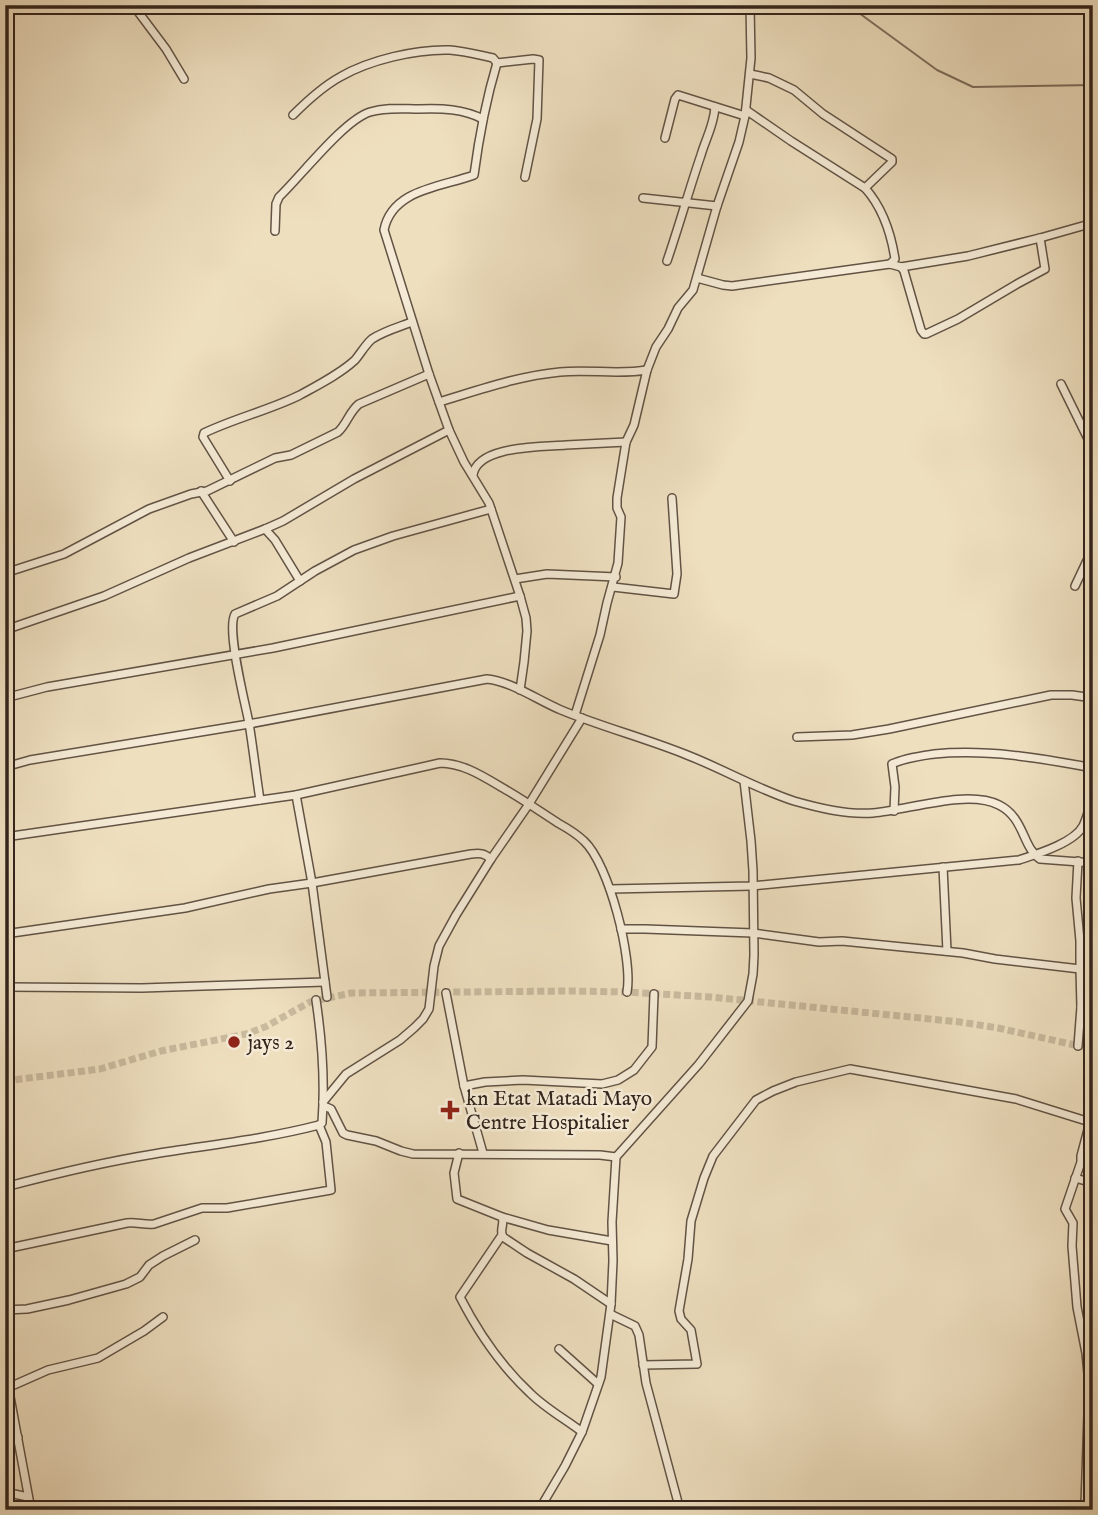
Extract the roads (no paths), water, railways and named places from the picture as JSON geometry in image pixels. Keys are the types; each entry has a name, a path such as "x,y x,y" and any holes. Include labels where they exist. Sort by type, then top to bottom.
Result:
{"street":[{"path":"133,5 166,48 184,79"},
{"path":"323,1104 346,1074 400,1040 423,1019 429,1009 439,946 491,859 529,804 578,717 616,577 621,517 617,498 626,442 634,425 647,370 656,347 678,308 693,290 746,113 752,33 750,5"},
{"path":"293,115 306,101 342,76 368,64 419,52 448,50 493,58 497,63"},
{"path":"497,63 539,60 537,119 525,177"},
{"path":"497,63 476,150 474,175 409,197 387,216 384,230 449,430 486,496 515,579 527,631 520,690"},
{"path":"750,74 769,78 794,90 823,114 892,159 864,188"},
{"path":"665,138 678,95 715,107 746,113 870,193 891,235 895,258 890,264"},
{"path":"667,261 701,153 712,127 715,107"},
{"path":"275,231 276,204 279,197 322,151 362,115 380,110 435,108 459,111 483,120"},
{"path":"643,198 717,206"},
{"path":"697,278 732,286 890,264 901,267 968,256 1093,223"},
{"path":"901,267 921,330 926,334 958,319 1045,269 1040,239"},
{"path":"229,481 203,437 204,433 298,396 347,366 373,339 412,322"},
{"path":"439,402 540,374 633,373 647,370"},
{"path":"5,573 64,554 149,509 207,491 275,458 291,455 344,426 350,413 359,404 429,374"},
{"path":"1061,384 1093,449"},
{"path":"5,616 8,629 104,596 189,558 234,542 283,521 355,479 449,430"},
{"path":"473,475 474,468 482,460 515,449 626,442"},
{"path":"201,491 234,542"},
{"path":"612,587 674,594 677,574 672,498"},
{"path":"260,800 236,654 232,622 235,614 277,596 338,558 363,547 491,509"},
{"path":"265,529 275,540 300,581"},
{"path":"1075,586 1093,548"},
{"path":"515,579 547,574 616,577"},
{"path":"5,698 47,687 312,640 520,596"},
{"path":"5,767 47,757 249,724 487,679 500,681 578,717 684,753 779,795 824,808 870,814 962,799 989,801 1014,817 1034,855 1040,859 1093,863"},
{"path":"797,737 864,733 1051,695 1093,698"},
{"path":"894,811 892,764 918,756 953,752 1002,753 1093,768"},
{"path":"5,837 296,795 448,763 464,766 529,804 584,841 594,852 601,864 621,929 627,955 627,992"},
{"path":"539,1510 582,1432 604,1357 611,1304 616,1157 699,1064 748,1001 753,974 753,933 751,841 744,781"},
{"path":"610,890 752,886 1019,860 1073,837 1083,826 1093,794"},
{"path":"296,795 312,883 327,997"},
{"path":"5,934 185,908 269,889 480,852 491,859"},
{"path":"1078,861 1076,898 1082,1007 1078,1046"},
{"path":"943,867 947,951"},
{"path":"621,929 753,933 819,942 842,941 947,951 1093,970"},
{"path":"5,987 142,988 325,982"},
{"path":"446,993 464,1086 483,1153"},
{"path":"464,1086 523,1080 603,1084 618,1080 634,1070 652,1047 654,994"},
{"path":"5,1187 152,1154 211,1146 323,1123 316,1000"},
{"path":"1082,1007 1093,1007"},
{"path":"643,1365 697,1364 691,1330 681,1319 679,1311 691,1221 713,1156 756,1100 796,1082 850,1069 1038,1105 1091,1123 1065,1209 1073,1223 1077,1307 1089,1384 1085,1505"},
{"path":"323,1104 331,1109 343,1133 376,1141 401,1152 616,1157"},
{"path":"5,1249 127,1223 154,1224 202,1208 227,1208 331,1190 326,1142 319,1125"},
{"path":"459,1153 454,1174 457,1199 502,1217 548,1230 612,1241"},
{"path":"1075,1178 1093,1183"},
{"path":"502,1217 502,1236 460,1297 502,1364 531,1395 582,1432"},
{"path":"502,1236 575,1279 611,1304"},
{"path":"5,1310 27,1309 69,1300 126,1284 139,1277 163,1255 195,1240"},
{"path":"610,1314 635,1326 639,1335 653,1413 680,1510"},
{"path":"7,1386 37,1374 98,1358 163,1317"},
{"path":"1084,1344 1093,1348"},
{"path":"559,1349 598,1384"},
{"path":"5,1370 31,1510"},
{"path":"5,1439 18,1437"},
{"path":"5,1492 28,1497"}],"waterway":[{"path":"848,5 937,70 973,87 1093,85"}],"tunnel":[{"path":"5,1081 100,1069 161,1051 246,1034 265,1027 310,1002 351,993 571,991 711,997 960,1022 1093,1049"}],"place":[{"name":"jays 2","path":"234,1042"},
{"name":"kn Etat Matadi Mayo Centre Hospitalier","path":"450,1110"}]}
